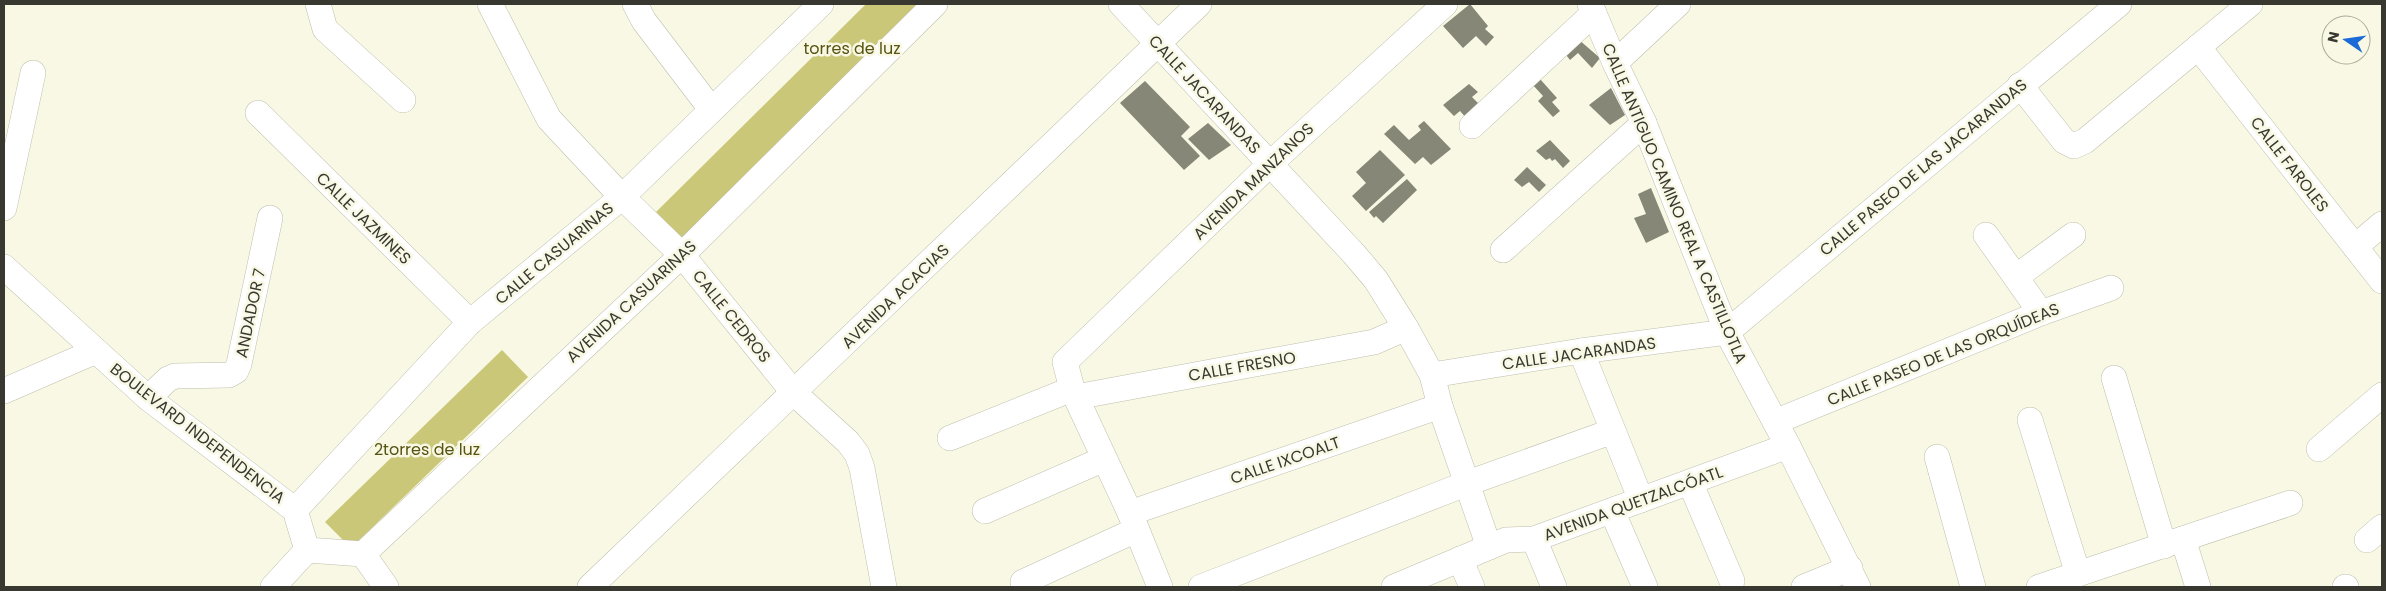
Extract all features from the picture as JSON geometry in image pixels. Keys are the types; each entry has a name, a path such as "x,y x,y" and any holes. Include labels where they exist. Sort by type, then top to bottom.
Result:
{"street":[{"path":"318,4 325,29 404,100"},
{"name":"CALLE CEDROS","path":"490,4 549,120 622,197 682,255 794,392 848,442 857,454 862,468 884,587"},
{"path":"636,4 644,21 711,109"},
{"name":"CALLE CASUARINAS","path":"295,510 470,322 622,197 819,4"},
{"name":"AVENIDA CASUARINAS","path":"363,554 682,255 935,4"},
{"name":"CALLE JACARANDAS","path":"1121,4 1376,280 1432,375 1440,406 1489,547"},
{"name":"AVENIDA ACACIAS","path":"590,587 1199,4"},
{"name":"AVENIDA MANZANOS","path":"1074,393 1066,362 1270,164 1445,4"},
{"path":"1614,63 1678,4"},
{"name":"CALLE PASEO DE LAS JACARANDAS","path":"1727,332 2020,85 2120,4"},
{"path":"2020,85 2064,141 2074,146 2086,141 2250,4"},
{"path":"1472,126 1592,8"},
{"name":"CALLE ANTIGUO CAMINO REAL A CASTILLOTLA","path":"1592,8 1614,63 1644,123 1727,332 1788,446 1854,578"},
{"name":"CALLE FAROLES","path":"2198,47 2382,281"},
{"path":"4,208 33,73"},
{"name":"CALLE JAZMINES","path":"258,113 470,322"},
{"path":"1503,250 1644,123"},
{"name":"ANDADOR 7","path":"148,398 168,379 175,376 229,375 236,371 240,364 270,218"},
{"path":"2355,247 2382,224"},
{"path":"1986,235 2041,314"},
{"path":"2016,277 2073,235"},
{"name":"BOULEVARD INDEPENDENCIA","path":"4,268 148,398 295,510 307,550"},
{"name":"CALLE PASEO DE LAS ORQUÍDEAS","path":"1775,422 2041,314 2111,288"},
{"name":"CALLE FRESNO","path":"950,438 1074,393 1374,342 1406,328"},
{"name":"CALLE JACARANDAS","path":"1432,375 1581,351 1727,332"},
{"path":"4,391 96,351"},
{"path":"1581,351 1641,500"},
{"path":"2114,378 2174,543 2198,587"},
{"path":"1074,393 1133,522 1160,587"},
{"path":"2319,449 2382,395"},
{"name":"CALLE IXCOALT","path":"1023,582 1133,522 1440,406"},
{"path":"2030,420 2090,577"},
{"path":"1201,587 1468,483 1613,431"},
{"name":"AVENIDA QUETZALCÓATL","path":"1394,587 1506,540 1534,539 1788,446"},
{"path":"1937,457 1974,587"},
{"path":"984,511 1104,459"},
{"path":"1690,482 1732,581"},
{"path":"2039,587 2090,577 2174,543 2290,504"},
{"path":"1612,511 1645,587"},
{"path":"1534,539 1554,587"},
{"path":"273,587 307,550 363,554 386,587"},
{"path":"1460,559 1472,587"},
{"path":"1804,587 1854,578"}],"green space":[{"name":"torres de luz","path":"866,4 926,4 686,242 656,212"},
{"name":"2torres de luz","path":"502,350 528,377 351,548 325,522"}],"building":[{"path":"1470,4 1488,26 1485,29 1494,37 1486,46 1476,36 1463,48 1443,26"},
{"path":"1578,39 1600,58 1592,68 1578,53 1570,60 1563,51"},
{"path":"1540,79 1557,98 1552,102 1560,111 1553,117 1538,101 1543,96 1532,84"},
{"path":"1145,81 1190,127 1181,136 1200,156 1184,170 1120,103"},
{"path":"1469,84 1478,92 1472,97 1483,108 1468,120 1460,111 1454,116 1443,105"},
{"path":"1611,88 1625,115 1610,125 1589,105"},
{"path":"1424,121 1451,149 1431,165 1423,157 1415,164 1384,134 1394,125 1409,140 1421,130 1418,126"},
{"path":"1208,123 1231,145 1209,160 1188,139"},
{"path":"1550,140 1570,161 1563,168 1555,159 1552,161 1550,158 1546,160 1536,151"},
{"path":"1380,150 1405,175 1366,211 1352,196 1366,183 1356,172"},
{"path":"1527,167 1546,185 1539,192 1529,182 1522,187 1514,180"},
{"path":"1407,179 1417,190 1383,223 1376,216 1374,218 1369,212"},
{"path":"1651,188 1669,232 1646,243 1634,218 1646,214 1638,194"}]}
